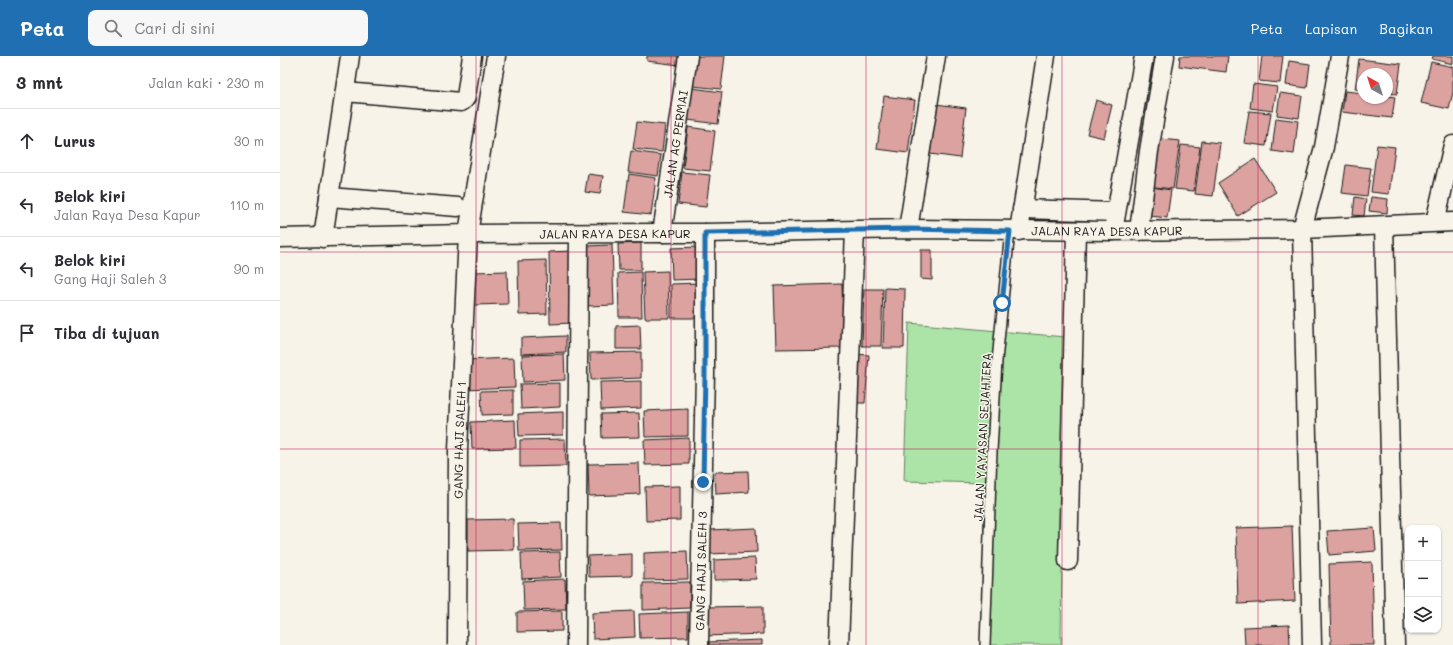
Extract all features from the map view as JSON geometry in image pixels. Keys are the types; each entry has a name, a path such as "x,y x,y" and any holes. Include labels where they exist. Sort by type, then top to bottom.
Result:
{"street":[{"path":"323,238 350,56"},
{"path":"345,92 461,102 466,97 472,56"},
{"name":"GANG HAJI SALEH 1","path":"457,645 458,450 468,234 496,56"},
{"name":"JALAN AG PERMAI","path":"662,232 688,56"},
{"path":"908,229 936,56"},
{"path":"1014,231 1022,209 1046,56"},
{"path":"1113,231 1144,56"},
{"path":"1140,231 1149,151 1165,56"},
{"path":"1312,645 1302,229 1324,147 1340,56"},
{"path":"1435,222 1453,145"},
{"path":"329,197 458,207"},
{"path":"1022,209 1116,212"},
{"name":"JALAN RAYA DESA KAPUR","path":"280,238 468,234 705,233 908,229 1140,231 1302,229 1453,222"},
{"path":"1384,226 1395,645"},
{"path":"839,645 855,230"},
{"path":"1068,561 1076,231"},
{"name":"GANG HAJI SALEH 3","path":"699,645 705,374 705,233"},
{"path":"576,645 579,234"}],"lane":[{"name":"JALAN YAYASAN SEJAHTERA","path":"985,645 997,361 1014,231"}],"green space":[{"path":"909,323 1065,337 1061,645 983,645 984,483 904,481"}],"building":[{"path":"647,56 680,56 679,65 647,61"},
{"path":"697,56 725,56 721,89 693,86"},
{"path":"1180,56 1228,56 1226,72 1179,66"},
{"path":"1262,56 1283,56 1280,83 1259,81"},
{"path":"1433,56 1453,56 1453,64 1432,59"},
{"path":"1359,59 1401,64 1397,94 1393,94 1393,68 1358,68"},
{"path":"1289,61 1310,64 1307,88 1286,85"},
{"path":"1431,62 1453,67 1453,92 1449,109 1421,103"},
{"path":"1357,74 1357,89 1355,89"},
{"path":"1253,84 1277,87 1273,111 1250,108"},
{"path":"692,88 722,92 718,124 688,120"},
{"path":"1345,91 1357,92 1357,104 1393,104 1393,97 1395,97 1392,118 1342,112"},
{"path":"1280,93 1302,96 1299,118 1277,115"},
{"path":"884,96 915,100 908,153 877,149"},
{"path":"1096,100 1112,105 1104,138 1087,134"},
{"path":"936,104 966,108 960,158 930,154"},
{"path":"1249,111 1271,113 1266,146 1244,143"},
{"path":"1276,118 1298,121 1294,154 1272,151"},
{"path":"637,122 665,125 662,152 633,149"},
{"path":"688,127 715,131 710,171 683,168"},
{"path":"1152,138 1180,141 1173,189 1146,186"},
{"path":"1202,141 1220,143 1213,196 1195,194"},
{"path":"1181,145 1200,147 1194,191 1175,189"},
{"path":"1377,145 1395,147 1389,194 1371,192"},
{"path":"631,151 661,155 658,176 628,172"},
{"path":"1255,159 1276,192 1238,216 1218,183"},
{"path":"1346,165 1371,168 1367,196 1342,193"},
{"path":"682,172 710,175 706,207 678,204"},
{"path":"588,174 603,176 600,194 585,192"},
{"path":"629,174 656,178 651,215 624,212"},
{"path":"1145,186 1171,190 1167,218 1142,215"},
{"path":"1355,197 1366,199 1364,216 1353,215"},
{"path":"1371,197 1388,199 1387,213 1369,211"},
{"path":"641,243 641,270 619,270 618,244"},
{"path":"612,245 614,305 587,306 586,246"},
{"path":"699,247 700,279 672,280 671,248"},
{"path":"921,250 932,250 932,280 921,279"},
{"path":"571,251 573,323 550,324 549,252"},
{"path":"546,260 547,314 519,315 518,261"},
{"path":"507,271 508,304 474,305 474,272"},
{"path":"668,271 669,318 645,318 643,272"},
{"path":"641,272 642,317 619,317 618,273"},
{"path":"699,283 700,318 671,318 671,284"},
{"path":"842,284 844,348 776,349 774,286"},
{"path":"885,288 905,289 904,348 883,348"},
{"path":"864,289 883,289 881,346 862,346"},
{"path":"640,325 641,349 616,349 616,326"},
{"path":"566,336 566,352 521,354 521,338"},
{"path":"641,352 641,378 591,380 590,353"},
{"path":"564,354 565,380 523,382 522,355"},
{"path":"854,354 869,355 865,403 850,403"},
{"path":"514,358 515,387 464,389 463,360"},
{"path":"641,381 641,408 601,410 600,382"},
{"path":"560,383 560,407 521,409 520,384"},
{"path":"513,390 513,414 482,415 481,391"},
{"path":"688,409 688,436 645,437 644,411"},
{"path":"563,412 563,435 519,436 518,414"},
{"path":"639,413 640,437 602,438 601,414"},
{"path":"515,420 516,448 472,449 471,422"},
{"path":"689,438 689,464 645,465 644,440"},
{"path":"565,439 566,466 520,467 520,440"},
{"path":"639,463 640,494 589,496 588,464"},
{"path":"748,471 749,492 716,494 715,472"},
{"path":"680,486 680,520 646,521 645,487"},
{"path":"513,519 514,550 468,551 468,520"},
{"path":"561,523 562,550 519,551 518,524"},
{"path":"1292,526 1295,601 1238,604 1236,528"},
{"path":"756,528 757,552 709,554 709,530"},
{"path":"1374,528 1376,551 1329,555 1327,531"},
{"path":"687,551 688,579 644,580 644,553"},
{"path":"560,552 561,577 522,579 521,553"},
{"path":"632,554 632,576 589,577 588,556"},
{"path":"755,558 756,579 714,580 714,560"},
{"path":"1372,562 1374,645 1331,645 1329,564"},
{"path":"565,579 566,609 524,610 523,581"},
{"path":"690,582 690,608 643,610 643,583"},
{"path":"763,606 763,634 704,636 703,607"},
{"path":"562,611 562,631 517,632 517,612"},
{"path":"634,611 635,637 593,639 592,613"},
{"path":"688,612 688,637 640,638 639,614"},
{"path":"1289,625 1290,645 1245,645 1244,627"},
{"path":"762,640 762,645 708,645 708,642"}],"route":[{"path":"703,482 705,233 908,229 1010,231 1002,303"}]}
